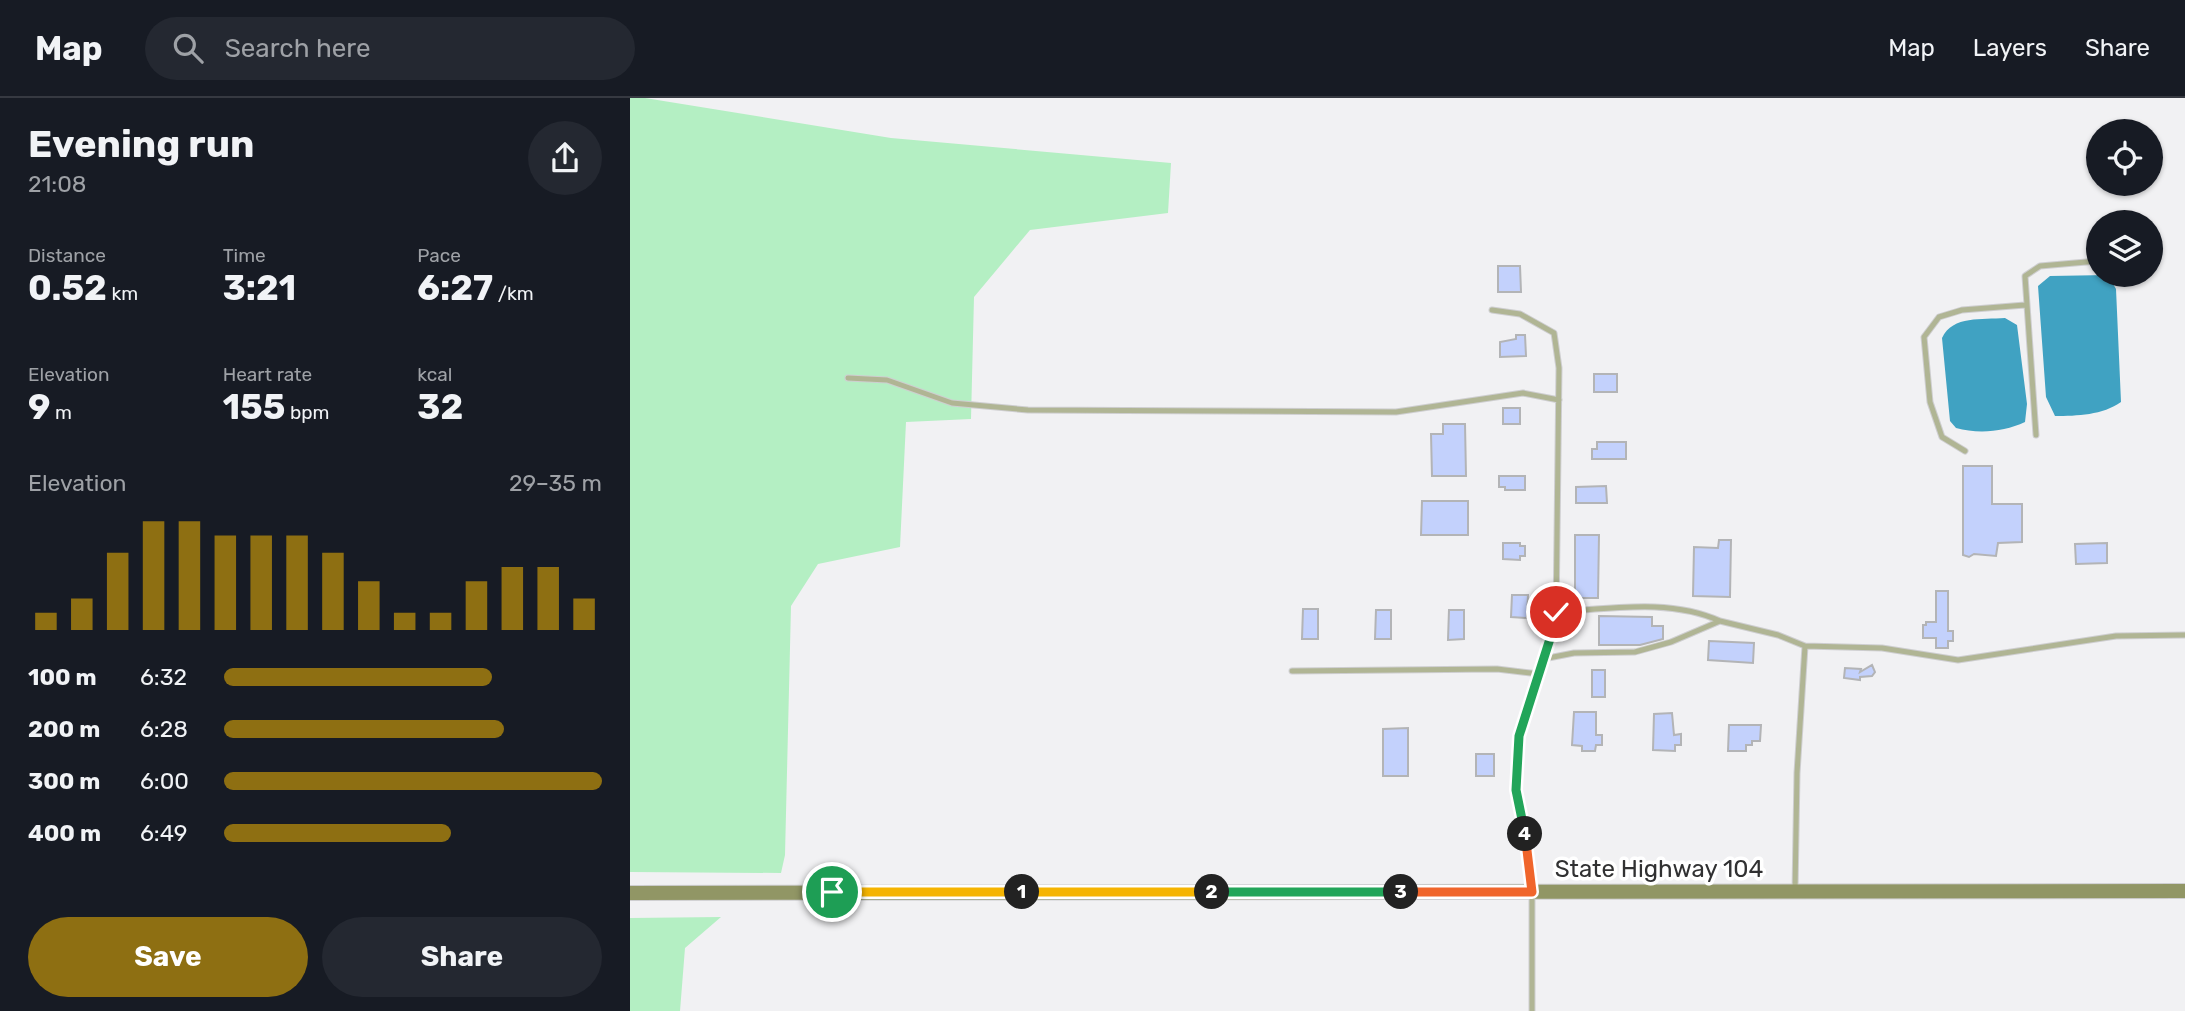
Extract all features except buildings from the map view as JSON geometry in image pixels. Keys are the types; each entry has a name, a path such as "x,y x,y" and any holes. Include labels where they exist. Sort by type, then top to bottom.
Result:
{"main road":[{"name":"State Highway 104","path":"630,893 2185,891"}],"lane":[{"path":"2036,435 2025,276 2040,266 2086,262"},
{"path":"1965,451 1942,437 1930,402 1924,337 1939,317 1962,310 2025,305"},
{"path":"1492,310 1520,314 1553,332 1559,368 1556,612 1519,736 1516,790 1529,851 1532,892 1532,1011"},
{"path":"848,378 887,380 952,404 1028,410 1396,412 1523,393 1559,400"},
{"path":"1556,612 1670,606 1778,635 1805,646 1882,648 1958,660 2116,636 2185,635"},
{"path":"1543,659 1574,653 1635,652 1671,642 1720,621"},
{"path":"1795,891 1797,773 1805,646"},
{"path":"1292,671 1497,669 1539,674"}],"green space":[{"path":"630,98 645,98 891,138 1171,163 1168,213 1030,230 974,297 971,419 906,422 900,547 818,564 791,606 785,855 781,873 630,872"},
{"path":"721,917 685,948 680,1011 630,1011 630,918"}],"water":[{"path":"2086,275 2086,287 2116,289 2121,402 2114,406 2081,415 2055,416 2046,397 2038,286 2050,276"},
{"path":"2005,318 2017,325 2027,404 2025,422 1991,431 1956,428 1950,421 1942,338 1953,325 1961,322"}],"route":[{"path":"832,892 1532,892 1529,851 1516,790 1519,736 1556,620 1556,612"}]}
